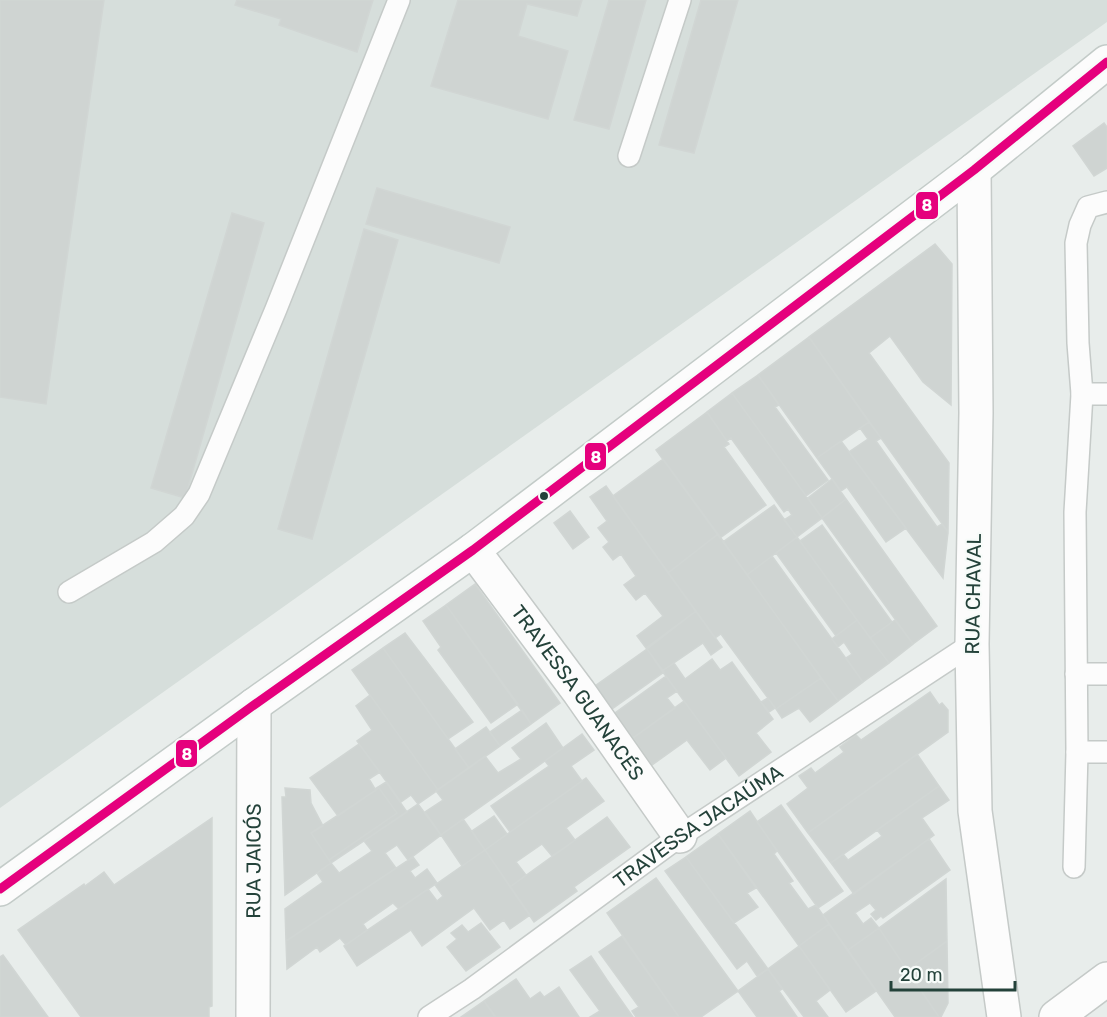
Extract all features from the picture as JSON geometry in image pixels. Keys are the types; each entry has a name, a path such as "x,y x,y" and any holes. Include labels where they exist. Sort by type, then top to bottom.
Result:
{"street":[{"path":"0,889 473,550 974,170 1107,62"},
{"name":"RUA CHAVAL","path":"974,170 976,413 972,644 975,812 1004,1017"},
{"name":"TRAVESSA GUANACÉS","path":"473,550 579,692 680,836"},
{"name":"RUA JAICÓS","path":"253,1017 254,705"},
{"path":"1056,1017 1107,979"}],"lane":[{"path":"69,592 154,543 184,516 199,494 276,309 399,0"},
{"path":"629,156 680,0"},
{"path":"1074,867 1077,752 1075,512 1082,394 1078,344 1076,243 1080,225 1088,207 1107,202"},
{"path":"1082,394 1107,394"},
{"name":"TRAVESSA JACAÚMA","path":"429,1017 472,989 680,836 972,644"},
{"path":"1076,674 1107,675"},
{"path":"1077,752 1107,753"}],"shaded area":[{"path":"0,0 1107,0 1107,22 0,808"}],"building":[{"path":"0,0 104,0 46,404 0,397"},
{"path":"237,0 373,0 357,52 279,25 281,19 235,5"},
{"path":"458,0 582,0 577,16 527,4 518,36 568,51 548,119 431,86"},
{"path":"609,0 646,0 609,129 574,120"},
{"path":"701,0 738,0 694,153 659,145"},
{"path":"1104,123 1107,127 1107,168 1094,176 1073,146"},
{"path":"377,188 510,227 499,263 366,224"},
{"path":"232,213 264,223 185,498 151,488"},
{"path":"364,229 398,240 312,539 278,529"},
{"path":"935,244 952,264 951,405 923,382 890,336 869,353 949,463 948,532 809,337"},
{"path":"809,337 869,422 817,458 758,375"},
{"path":"758,375 779,405 775,407 828,480 806,496 732,393"},
{"path":"732,393 822,518 797,537 784,520 792,515 788,509 784,512 731,438 727,441 707,412"},
{"path":"707,412 729,444 724,447 766,505 720,538 656,450"},
{"path":"869,422 881,438 876,441 937,527 942,524 948,532 943,578 849,452 868,439 860,428"},
{"path":"841,441 906,528 886,542 847,487 841,491 817,458"},
{"path":"663,459 718,534 668,573 613,496"},
{"path":"832,479 846,499 822,518 808,498"},
{"path":"606,486 696,611 646,648 637,636 663,616 645,593 636,600 624,585 636,576 621,554 613,560 603,547 609,542 598,528 607,521 590,497"},
{"path":"846,499 937,626 913,644 822,518"},
{"path":"774,505 797,537 747,575 723,542"},
{"path":"570,511 589,537 573,549 554,523"},
{"path":"822,525 892,622 870,638 800,541"},
{"path":"718,534 821,678 776,709 721,634 715,638 668,573"},
{"path":"797,537 857,620 836,636 776,553"},
{"path":"772,556 863,682 838,701 747,575"},
{"path":"475,584 560,703 531,724 446,605"},
{"path":"446,605 518,704 491,723 438,650 441,647 423,621"},
{"path":"696,611 722,647 711,655 703,643 662,671 647,649"},
{"path":"857,620 889,663 863,682 846,658 852,654 844,642 838,647 832,639"},
{"path":"895,620 913,644 889,663 870,638"},
{"path":"405,633 473,722 448,739 383,648"},
{"path":"383,648 469,768 438,790 352,670"},
{"path":"647,649 664,672 612,709 595,686"},
{"path":"712,659 720,670 732,662 773,719 756,733 771,752 739,776 662,671 674,663 685,679"},
{"path":"666,676 677,691 667,698 675,708 633,738 615,713"},
{"path":"821,678 838,701 810,722 799,708 782,718 776,709"},
{"path":"930,692 939,705 942,703 948,710 948,732 808,833 787,804 808,788 799,776 811,768 815,773 844,752 840,747 856,735 861,740"},
{"path":"370,695 438,790 418,804 411,795 401,802 357,741 372,730 356,706"},
{"path":"768,698 775,708 769,712 761,702"},
{"path":"684,701 726,758 710,770 687,740 652,765 633,738"},
{"path":"522,710 531,724 500,746 490,732"},
{"path":"546,723 563,748 441,835 425,812 443,800 436,791 485,756 498,773 521,759 512,748"},
{"path":"486,727 500,746 469,768 455,749"},
{"path":"582,734 594,750 571,766 582,781 510,832 491,806 549,766 545,761"},
{"path":"359,744 380,772 369,779 375,789 386,782 407,812 331,863 329,860 397,813 379,788 338,816 310,778"},
{"path":"917,754 939,786 831,863 808,833"},
{"path":"586,778 604,801 566,828 575,840 563,849 552,856 542,844 516,862 526,875 510,887 485,850"},
{"path":"939,786 949,800 922,818 934,835 854,894 831,863 843,854 848,860 882,836 877,830"},
{"path":"285,788 310,790 311,803 323,826 311,833 331,863 285,895 282,797 286,797"},
{"path":"379,788 397,813 329,860 311,833"},
{"path":"418,804 441,835 408,860 397,845 385,853 396,868 286,941 285,909 323,882 317,873 331,863 339,873 372,851 364,841"},
{"path":"781,805 843,891 818,908 757,822"},
{"path":"750,811 777,851 774,854 793,881 789,883 808,909 816,905 829,924 799,946 718,834"},
{"path":"494,816 507,834 485,850 472,831"},
{"path":"607,817 630,847 574,887 577,891 534,922 510,887"},
{"path":"212,818 212,1006 209,1007 209,1017 81,1017 18,930 104,872 114,885"},
{"path":"463,819 485,850 462,866 441,835"},
{"path":"718,834 756,888 747,893 758,907 734,923 686,857"},
{"path":"929,839 950,870 883,918 881,916 876,920 871,914 876,910 870,903 855,913 863,924 871,918 879,928 848,950 823,915"},
{"path":"485,850 530,915 510,929 504,920 490,930 474,908 422,946 411,930 357,966 344,946 428,889 437,901 443,896 435,885"},
{"path":"413,857 419,865 410,871 415,878 427,869 437,883 399,909 393,903 363,924 367,930 346,945 340,938 320,952 317,947 287,969 286,941"},
{"path":"686,857 768,969 757,976 747,961 737,969 665,871"},
{"path":"656,878 738,991 701,1017 679,1017 607,913"},
{"path":"946,879 947,941 907,970 879,928"},
{"path":"481,923 500,947 466,971 447,947 457,939 451,933 462,925 468,932"},
{"path":"829,924 876,991 846,1012 799,946"},
{"path":"879,928 939,1017 895,1017 848,950"},
{"path":"622,936 679,1017 636,1017 632,1011 639,1007 599,952"},
{"path":"947,941 948,1003 939,1017 907,970"},
{"path":"799,946 830,990 816,1001 828,1017 804,1017 768,969"},
{"path":"3,955 48,1017 0,1017 0,957"},
{"path":"591,956 633,1017 590,1017 600,1011 570,970"},
{"path":"768,969 782,989 779,991 797,1017 757,1017 738,991"},
{"path":"516,979 530,999 540,992 544,997 559,987 579,1017 495,1017 484,1001"},
{"path":"484,1001 496,1017 461,1017"}],"transit line":[{"name":"8","path":"0,889 473,550 974,170 1107,62"}]}
